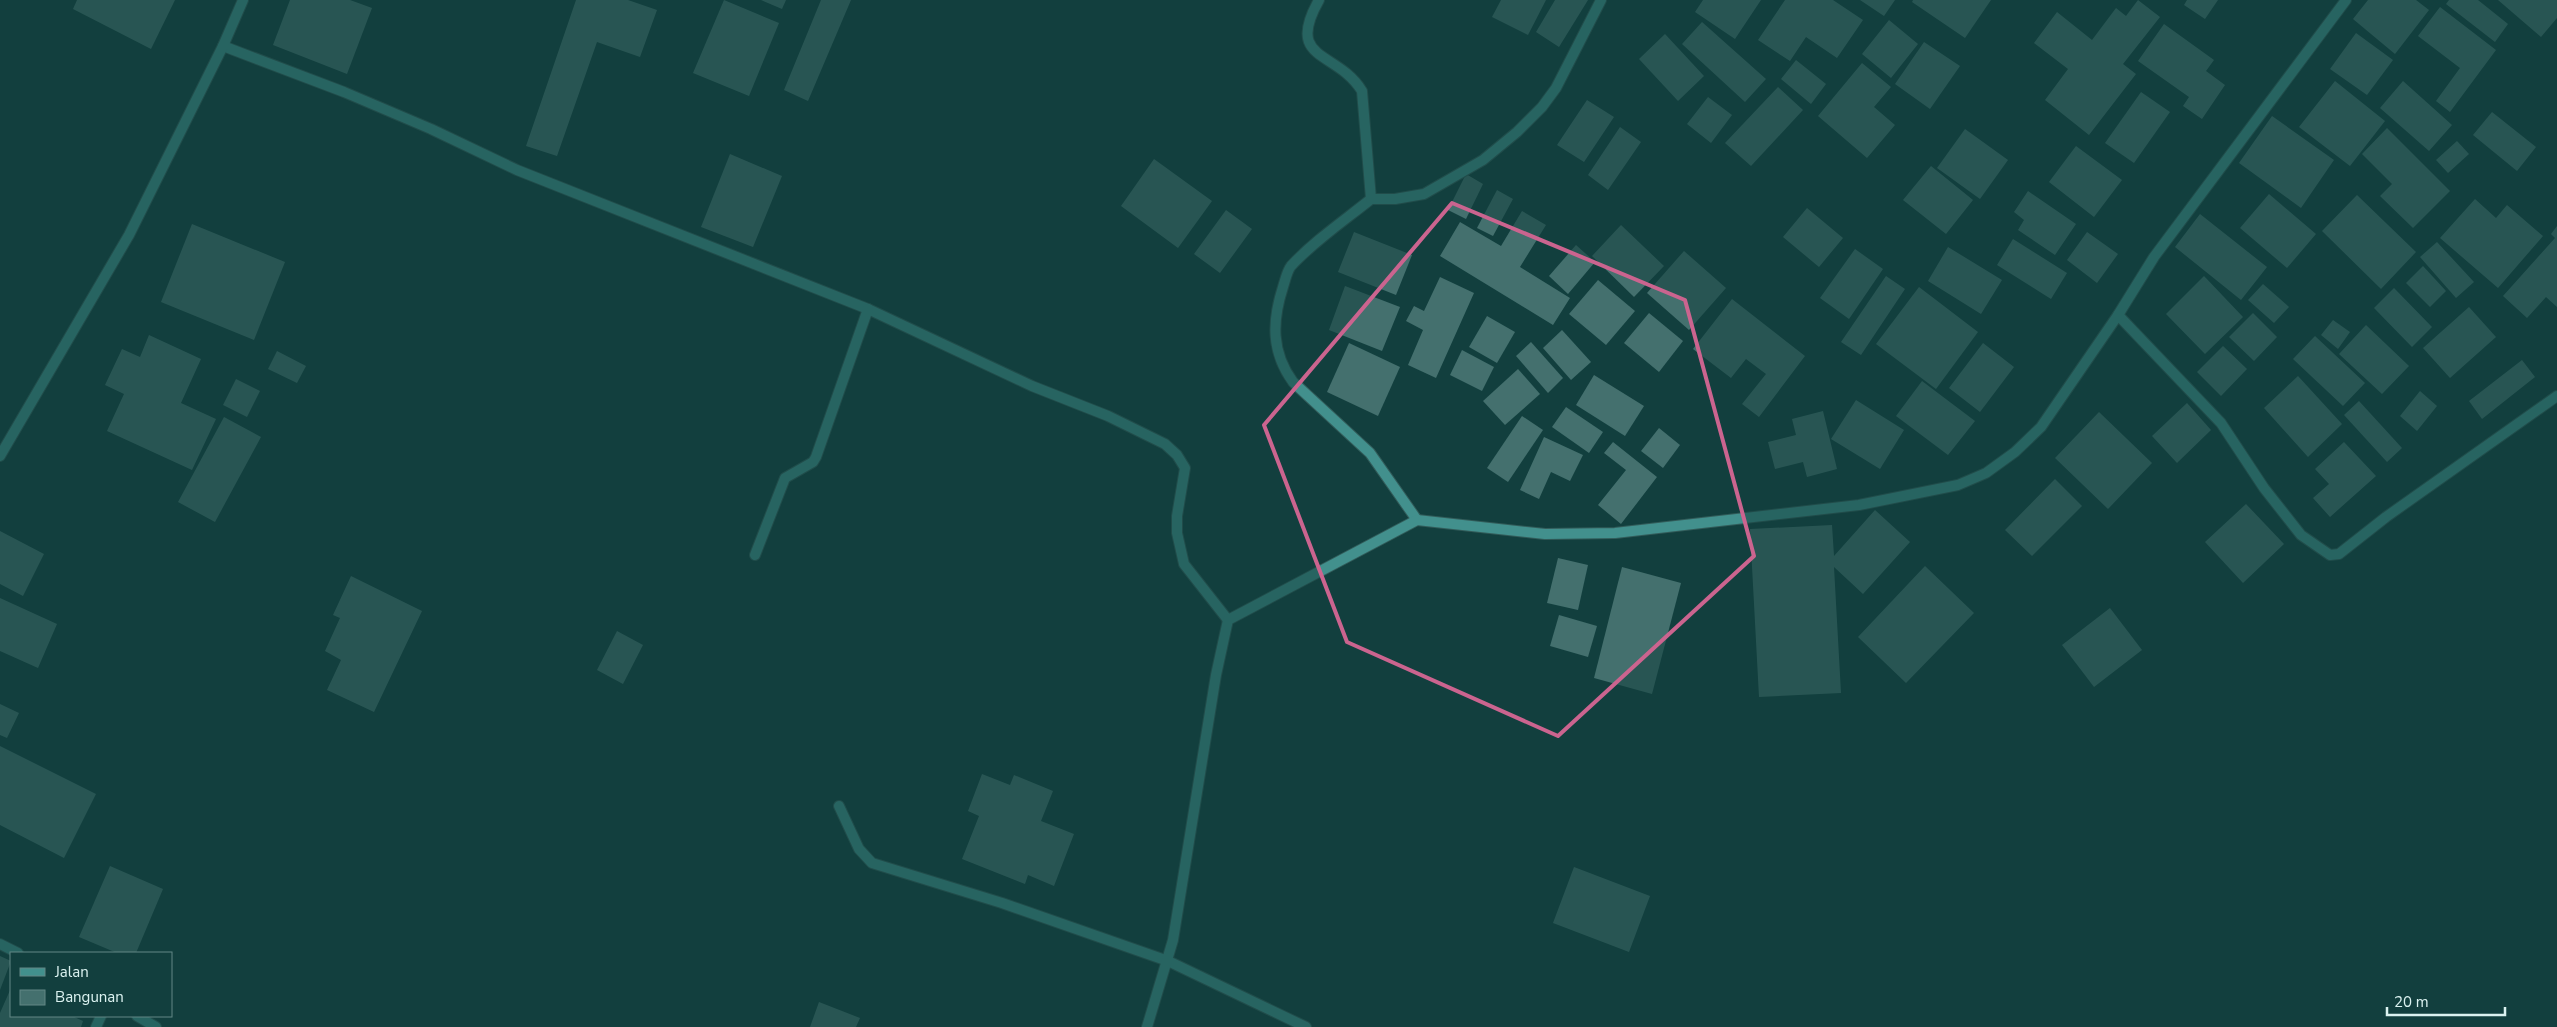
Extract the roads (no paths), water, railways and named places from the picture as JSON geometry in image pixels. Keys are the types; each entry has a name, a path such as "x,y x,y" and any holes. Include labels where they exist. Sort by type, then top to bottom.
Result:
{"street":[{"path":"0,456 129,235 223,46 243,0"},
{"path":"1319,0 1309,17 1305,32 1311,47 1355,80 1362,92 1371,199"},
{"path":"1417,520 1370,452 1293,382 1284,369 1277,351 1274,328 1277,306 1290,267 1371,199 1395,200 1424,194 1484,160 1517,132 1542,107 1556,88 1601,0"},
{"path":"1147,1027 1173,940 1216,675 1228,620 1417,520 1545,534 1615,533 1859,505 1958,485 1986,473 2015,452 2041,427 2118,315 2154,257 2197,198 2276,97 2346,0"},
{"path":"223,46 344,92 431,129 517,170 868,310 1032,386 1108,416 1164,444 1177,455 1185,468 1177,516 1177,533 1184,564 1228,620"},
{"path":"755,555 785,478 813,462 816,457 868,310"},
{"path":"2118,315 2221,423 2264,488 2301,535 2330,555 2339,554 2386,517 2557,396"},
{"path":"839,806 859,848 872,863 1002,903 1168,961 1306,1027"},
{"path":"0,944 16,952"},
{"path":"139,1017 156,1027"}]}
